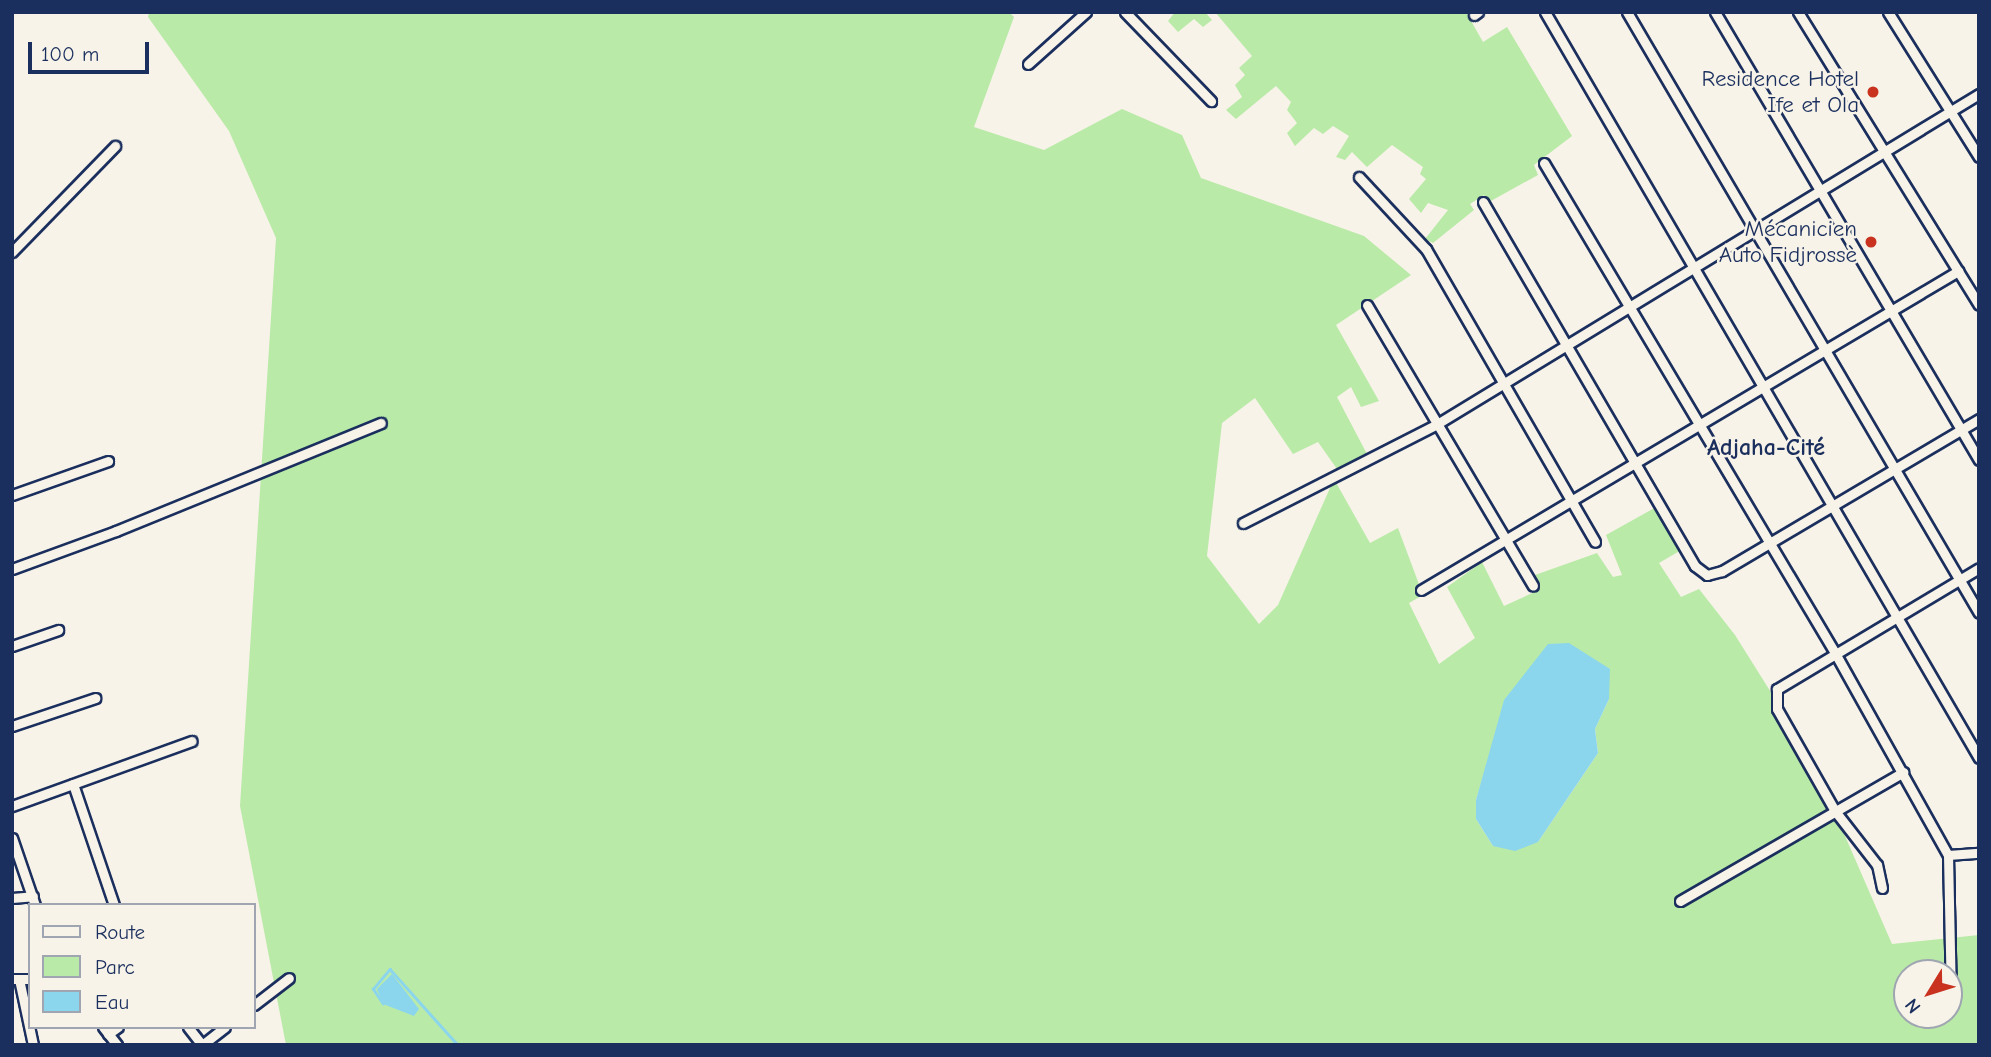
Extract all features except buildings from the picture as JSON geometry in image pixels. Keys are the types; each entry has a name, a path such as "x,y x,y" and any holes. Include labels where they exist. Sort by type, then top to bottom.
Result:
{"street":[{"path":"1028,64 1086,12"},
{"path":"1125,12 1211,101"},
{"path":"1545,12 1979,758"},
{"path":"1628,12 1892,470 1979,613"},
{"path":"1715,12 1979,460"},
{"path":"1798,12 1979,305"},
{"path":"1888,12 1979,157"},
{"path":"1242,523 1437,424 1979,94"},
{"path":"13,250 115,146"},
{"path":"1544,163 1696,425 1835,653 1948,855 1950,959"},
{"path":"1359,177 1426,249 1595,542"},
{"path":"1483,202 1695,566 1707,575 1770,543 1979,419"},
{"path":"1421,590 1958,271"},
{"path":"1367,305 1533,586"},
{"path":"12,569 116,531 381,423"},
{"path":"12,495 108,461"},
{"path":"1882,888 1877,865 1835,811 1774,698 1777,689 1979,568"},
{"path":"12,646 58,630"},
{"path":"12,726 95,698"},
{"path":"12,806 192,741"},
{"path":"1680,901 1903,772"},
{"path":"73,784 113,903"},
{"path":"12,838 34,901 12,898"},
{"path":"1948,855 1979,853"},
{"path":"256,1003 289,978"},
{"path":"20,979 28,1020"},
{"path":"190,1029 202,1045 222,1029"},
{"path":"106,1030 117,1045"}],"green space":[{"path":"149,12 1009,12 1014,17 974,127 1044,150 1122,109 1182,135 1201,178 1364,236 1411,275 1336,325 1379,401 1361,407 1351,387 1337,397 1367,454 1337,469 1318,442 1293,454 1255,398 1222,423 1207,556 1259,624 1278,605 1334,479 1370,543 1398,528 1423,595 1409,603 1439,664 1475,638 1447,587 1482,562 1504,606 1539,590 1535,575 1597,553 1613,577 1622,575 1606,535 1658,506 1683,549 1659,563 1681,597 1699,589 1735,635 1809,753 1892,944 1979,935 1979,1045 286,1045 240,806 276,238 229,131 148,17","holes":["1609,699 1595,729 1598,753 1538,842 1493,846 1476,819 1476,800 1496,734"]},
{"path":"1175,12 1205,12 1212,20 1203,27 1194,19 1178,32 1168,21"},
{"path":"1215,12 1466,12 1483,42 1507,27 1572,136 1534,165 1538,175 1489,202 1484,195 1470,204 1474,210 1433,243 1425,239 1448,210 1428,203 1421,213 1409,199 1426,179 1420,174 1423,167 1392,145 1367,167 1352,152 1345,160 1336,157 1349,136 1333,126 1323,134 1314,128 1295,146 1287,133 1297,123 1287,110 1291,102 1276,86 1236,119 1226,110 1242,97 1235,85 1245,75 1239,68 1252,56"}],"water":[{"path":"1569,643 1610,669 1609,699 1595,729 1598,753 1538,842 1515,851 1493,846 1476,819 1476,800 1504,700 1548,644"},
{"path":"392,974 419,1009 414,1016 383,1004 377,989"}],"waterway":[{"path":"383,1004 373,989 390,969 458,1045"}],"place":[{"name":"Residence Hotel Ife et Ola","path":"1873,92"},
{"name":"Mécanicien Auto Fidjrossè","path":"1871,242"}],"district":[{"name":"Adjaha-Cité","path":"1766,448"}]}
